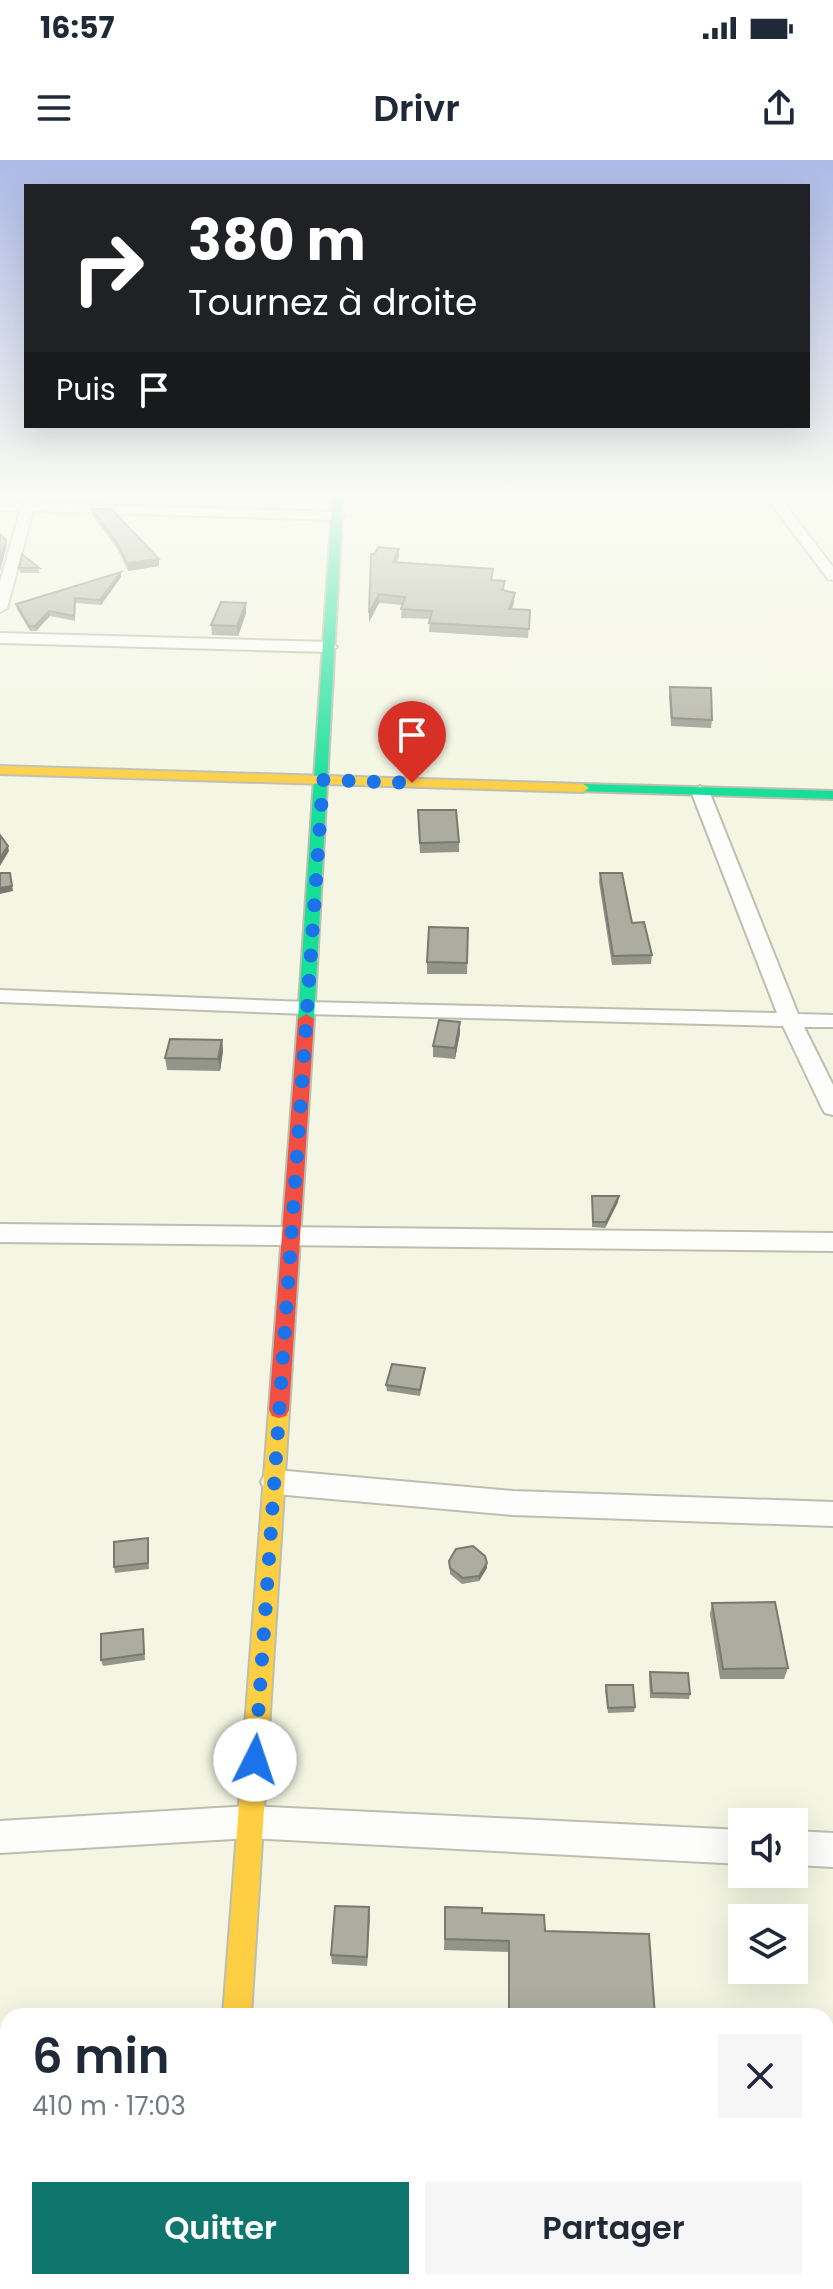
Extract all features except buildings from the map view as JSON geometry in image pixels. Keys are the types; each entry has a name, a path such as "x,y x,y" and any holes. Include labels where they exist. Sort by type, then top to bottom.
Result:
{"street":[{"path":"238,2008 323,780 332,593"},
{"path":"0,638 329,647"},
{"path":"0,770 833,795"},
{"path":"700,791 790,1019 833,1108"},
{"path":"0,996 307,1008 833,1021"},
{"path":"0,1233 833,1242"},
{"path":"275,1482 513,1503 833,1514"},
{"path":"0,1837 250,1822 728,1846"},
{"path":"808,1849 833,1850"}],"traffic: fast":[{"path":"306,1019 332,593"},
{"path":"583,788 833,795"}],"traffic: slow":[{"path":"0,770 583,788"},
{"path":"238,2008 279,1410"}],"traffic: jam":[{"path":"279,1410 306,1019"}],"route":[{"path":"255,1760 323,780 412,783"}]}
